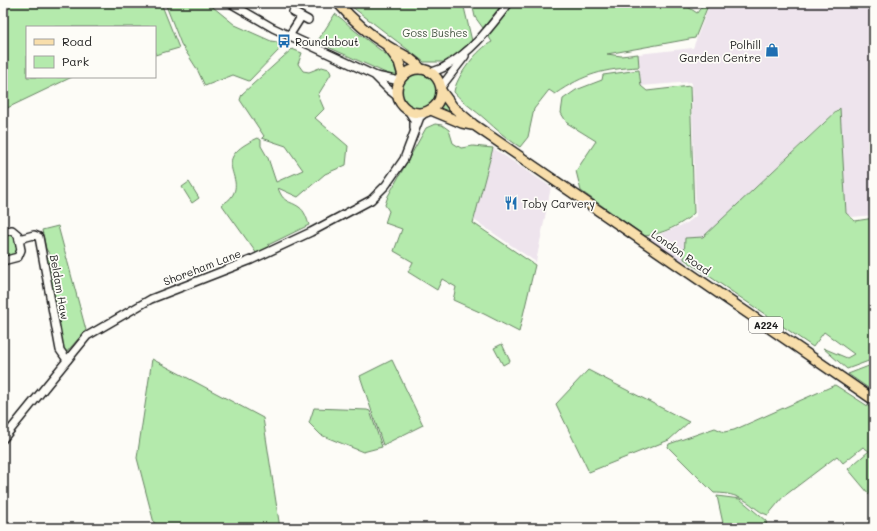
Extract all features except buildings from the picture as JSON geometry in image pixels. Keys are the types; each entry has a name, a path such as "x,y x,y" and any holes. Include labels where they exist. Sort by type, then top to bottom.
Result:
{"main road":[{"path":"338,3 364,29 387,46 404,54 421,69"},
{"path":"387,46 399,62 401,78 398,97 401,104 414,113 428,111 439,102 441,89 432,72 421,69 411,70 401,78"},
{"name":"London Road","path":"441,89 454,107 474,125 874,400"},
{"name":"London Road","path":"428,111 462,123 474,125"}],"street":[{"path":"230,3 257,20 376,76 401,78"},
{"path":"441,89 466,54 485,35 508,3"},
{"path":"293,12 308,20"},
{"path":"289,36 300,17"},
{"path":"432,72 445,67 466,54"},
{"path":"376,76 398,97"},
{"path":"408,110 414,120 414,130"},
{"name":"Shoreham Lane","path":"3,439 87,336 151,298 252,260 365,204 386,185 401,164 411,144 414,130 420,117 428,111"},
{"path":"3,232 12,230 18,235 21,250 18,257 3,260"},
{"name":"Beldam Haw","path":"19,239 34,235 39,237 60,350 67,360"}],"shaded area":[{"name":"Polhill Garden Centre","path":"710,3 874,3 874,215 852,217 846,213 839,108 703,237 685,238 684,264 648,239 687,223 696,216 691,82 641,86 638,54 693,48"},
{"path":"493,148 551,187 536,262 474,220"}],"green space":[{"path":"3,3 161,3 179,48 156,55 156,26 26,26 26,78 70,78 3,110"},
{"path":"165,3 208,3 235,25 271,41 277,42 280,49 249,81 233,75 205,86 197,69 181,44"},
{"name":"Goss Bushes","path":"347,3 463,3 472,41 447,62 424,62"},
{"name":"Goss Bushes","path":"472,3 503,3 483,28 475,17"},
{"path":"511,3 687,3 688,7 697,13 704,3 709,3 695,38 607,54 621,56 638,54 639,67 615,69 585,77 555,94 549,90 534,109 528,137 520,147 502,134 454,92 463,71 468,64 480,50 492,42 487,34"},
{"path":"335,14 392,59 395,63 398,74 393,77 393,75 317,42"},
{"path":"292,49 302,53 298,64 303,71 309,72 322,67 329,69 331,74 318,95 324,109 315,118 348,146 346,165 325,174 298,197 278,188 282,197 303,211 309,225 268,245 271,248 257,254 222,205 229,200 235,188 231,160 235,153 243,146 258,138 261,140 261,146 268,158 276,182 303,170 286,146 262,138 264,136 240,100 242,94"},
{"path":"639,70 641,86 647,91 690,86 694,213 684,221 671,228 645,236 581,191 576,171 596,141 567,123 561,113 563,99 576,90 602,80 603,75"},
{"path":"423,73 432,78 436,84 436,98 432,104 423,109 415,109 406,104 402,98 401,87 406,78 412,74"},
{"path":"443,101 463,119 439,108"},
{"path":"840,108 846,213 855,221 874,218 874,359 847,369 823,348 847,358 854,354 824,332 813,347 684,259 685,238 703,237"},
{"path":"435,124 442,125 449,130 453,143 461,148 473,146 493,148 473,223 535,265 519,332 453,300 456,287 442,279 437,290 408,272 413,262 394,251 402,229 385,223 389,211 385,205 388,196 426,128"},
{"path":"189,182 199,198 192,203 182,187"},
{"path":"58,226 86,330 64,355 45,262 50,255 46,249 42,230"},
{"path":"14,233 18,251 15,255 3,258 3,234"},
{"path":"502,344 510,361 503,365 494,348"},
{"path":"152,359 263,418 280,528 165,528 154,523 137,458"},
{"path":"392,360 423,425 383,445 360,376"},
{"path":"874,364 874,392 848,374"},
{"path":"588,370 689,422 669,440 589,472 556,404"},
{"path":"835,385 874,410 874,490 869,494 848,469 869,451 863,447 843,463 837,456 783,497 768,515 737,497 727,494 714,493 668,447 669,444 715,428 724,432 734,430"},
{"path":"314,408 370,411 382,447 363,452 321,435 309,423"},
{"path":"717,496 740,499 766,521 767,528 724,528"}],"place":[{"name":"Roundabout","path":"284,41"},
{"name":"Polhill Garden Centre","path":"772,50"},
{"name":"Toby Carvery","path":"511,203"}]}
